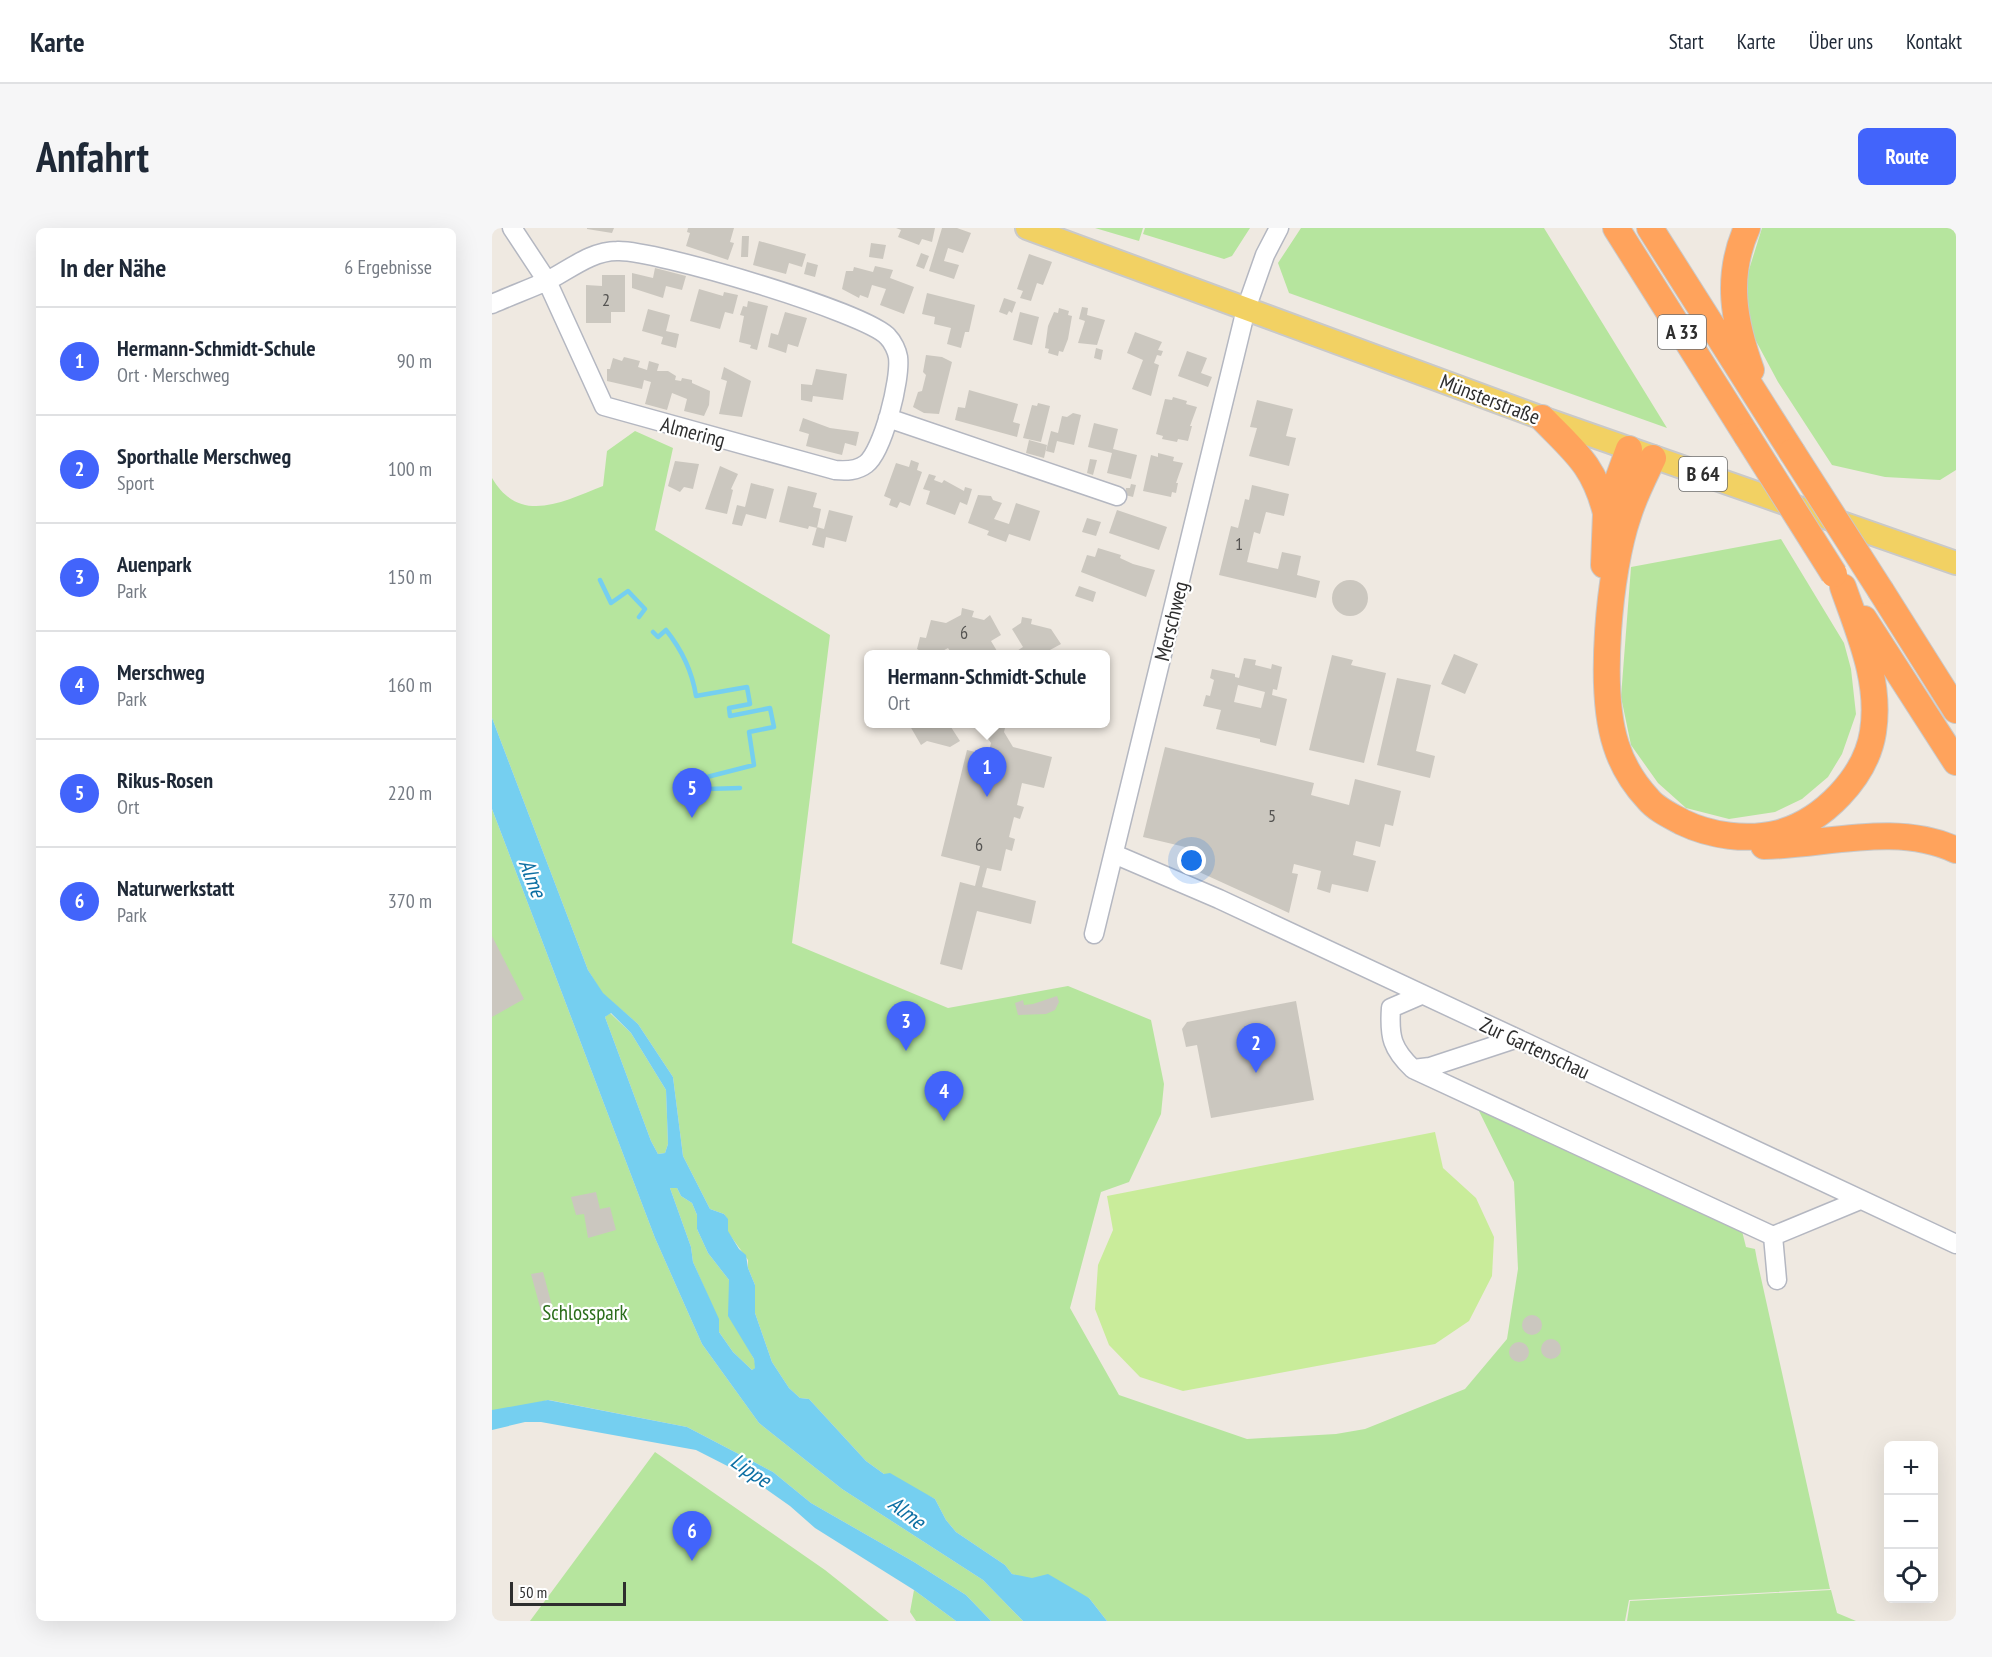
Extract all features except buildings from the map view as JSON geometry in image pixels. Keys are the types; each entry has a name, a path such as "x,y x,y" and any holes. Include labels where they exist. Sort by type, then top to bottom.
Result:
{"highway":[{"name":"A 33","path":"1616,228 1956,762"},
{"name":"A 33","path":"1650,228 1956,710"},
{"path":"1747,228 1737,253 1732,296 1738,334 1762,402"},
{"path":"1542,418 1589,467 1599,485 1606,513 1600,688 1609,747 1623,778 1643,805 1668,823 1696,838 1741,846 1783,846 1870,837 1913,839 1956,850"},
{"path":"1606,513 1629,449"},
{"path":"1653,458 1628,516 1622,537 1610,614 1608,689 1616,745 1630,775 1649,801 1665,812 1702,832 1742,836 1779,833 1807,820 1835,801 1851,781 1865,760 1873,732 1874,695 1871,672 1839,581"}],"main road":[{"name":"Münsterstraße","path":"1027,228 1542,418 1653,458 1754,490 1956,563"}],"street":[{"name":"Almering","path":"512,228 547,281 598,397 610,409 848,471 861,468 873,456 888,418 898,367 894,347 878,327 736,278 673,261 618,250 580,262 547,281"},
{"name":"Merschweg","path":"1094,934 1246,309 1265,255 1279,228"},
{"path":"492,304 547,281"},
{"path":"888,418 1117,496"},
{"name":"Zur Gartenschau","path":"1114,854 1192,887 1956,1244"},
{"path":"1421,995 1391,1008 1389,1029 1396,1053 1413,1069 1773,1236 1860,1200"},
{"path":"1413,1069 1430,1067 1515,1039"},
{"path":"1773,1236 1777,1280"}],"green space":[{"path":"1095,228 1143,228 1139,241"},
{"path":"1145,228 1250,228 1232,256 1224,259 1143,234"},
{"path":"1301,228 1544,228 1667,428 1289,293 1278,263"},
{"path":"1762,228 1956,228 1956,470 1940,480 1885,477 1832,465 1778,382 1749,328 1747,276"},
{"path":"635,431 673,448 655,530 830,635 792,943 948,1008 1068,986 1151,1020 1164,1084 1161,1114 1129,1182 1101,1192 1070,1308 1119,1395 1247,1439 1336,1434 1365,1429 1465,1389 1507,1339 1518,1269 1514,1182 1477,1107 1741,1227 1746,1247 1755,1249 1830,1589 1629,1600 1625,1621 1107,1621 1089,1598 1012,1574 1005,1565 956,1532 946,1520 935,1499 884,1474 866,1461 809,1399 800,1398 789,1388 772,1362 755,1313 755,1285 748,1268 748,1260 727,1231 728,1220 724,1214 710,1209 683,1156 673,1077 638,1024 602,993 588,970 492,718 492,478 503,493 516,502 529,506 558,503 603,486 607,451"},
{"path":"1781,539 1844,643 1851,669 1856,714 1842,754 1828,777 1802,799 1775,812 1729,819 1686,808 1658,783 1631,745 1621,697 1631,567"},
{"name":"Schlosspark","path":"492,809 655,1238 702,1344 759,1423 842,1489 983,1580 1023,1621 991,1621 966,1595 914,1562 811,1503 773,1472 687,1427 549,1400 492,1413"},
{"path":"610,1013 631,1033 666,1090 668,1144 665,1153 658,1154 651,1141 605,1017"},
{"path":"1435,1132 1443,1168 1476,1198 1494,1237 1492,1276 1469,1321 1435,1344 1183,1391 1140,1377 1109,1345 1095,1309 1098,1265 1113,1230 1107,1196"},
{"path":"670,1188 677,1188 681,1196 692,1203 697,1215 697,1229 708,1253 729,1280 743,1339 754,1359 756,1368 752,1370 733,1352 719,1332 718,1319 693,1262 691,1247"},
{"path":"655,1452 825,1570 889,1621 530,1621"},
{"path":"914,1590 956,1621 916,1621 910,1612"},
{"path":"1831,1590 1837,1613 1856,1621 1627,1621 1630,1601"}],"water":[{"name":"Alme","path":"492,718 588,970 603,993 638,1024 673,1077 683,1156 710,1209 724,1214 728,1219 728,1231 739,1249 746,1255 748,1268 755,1285 755,1313 772,1362 789,1388 800,1398 809,1399 866,1461 884,1474 890,1473 935,1499 946,1520 956,1532 1005,1565 1012,1574 1032,1578 1048,1574 1089,1598 1107,1621 1023,1621 983,1580 842,1489 759,1423 702,1344 655,1238 492,809","holes":["611,1013 631,1033 666,1090 668,1144 665,1153 658,1154 651,1141 605,1017","670,1188 677,1188 681,1196 692,1203 697,1215 697,1229 708,1253 729,1280 728,1316 754,1359 755,1368 752,1370 733,1352 719,1332 719,1319 693,1262 691,1247"]},
{"name":"Lippe","path":"548,1400 687,1427 773,1472 811,1503 914,1562 966,1595 991,1621 956,1621 914,1590 815,1528 790,1506 749,1477 696,1450 541,1422 525,1422 492,1430 492,1410"}],"waterway":[{"path":"600,580 611,603 628,591 645,609 639,617"},
{"path":"653,632 658,637 666,630 677,645 689,669 696,696 747,687 750,704 729,708 730,716 770,708 774,727 749,732 754,765 707,777 707,789 740,788"}],"place":[{"name":"Hermann-Schmidt-Schule","path":"987,797"},
{"name":"Rikus-Rosen","path":"692,818"},
{"name":"Auenpark","path":"906,1051"},
{"name":"Sporthalle Merschweg","path":"1256,1073"},
{"name":"Merschweg","path":"944,1121"},
{"name":"Naturwerkstatt","path":"692,1561"}]}
